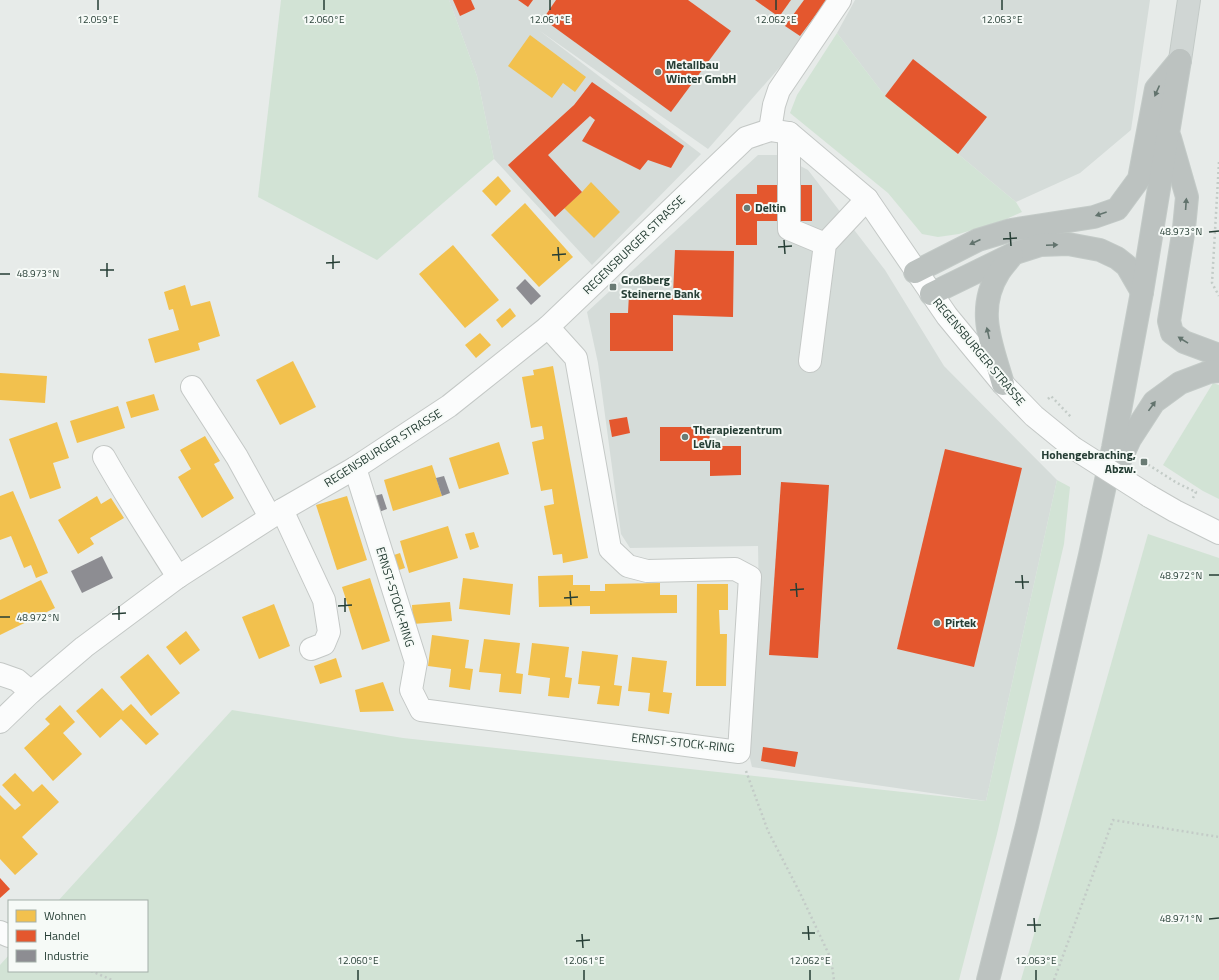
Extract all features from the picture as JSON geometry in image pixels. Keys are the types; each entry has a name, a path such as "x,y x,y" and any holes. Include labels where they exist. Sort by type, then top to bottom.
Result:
{"highway":[{"path":"988,980 1027,826 1113,448 1142,292 1180,60"},
{"path":"915,272 978,240 1011,230 1094,216 1117,208 1139,179 1156,89 1180,60"},
{"path":"1168,133 1187,198 1184,228 1169,321 1172,333 1184,342 1219,355"},
{"path":"931,294 1014,253 1040,245 1068,244 1100,250 1117,258 1127,266 1142,292"},
{"path":"1003,384 987,330 986,306 992,286 999,271 1014,253"},
{"path":"1103,495 1130,439 1154,402 1180,383 1209,372 1219,371"}],"main road":[{"path":"1180,60 1189,0"}],"street":[{"path":"825,244 789,229 780,131 774,105 779,90 840,0"},
{"name":"REGENSBURGER STRASSE","path":"0,722 30,692 84,647 178,577 276,514 355,468 449,406 548,327 746,138 780,131 867,199 915,272 947,316 1003,384 1034,416 1072,447 1149,496 1219,533"},
{"path":"810,362 825,244 867,199"},
{"name":"ERNST-STOCK-RING","path":"355,468 416,662 411,690 421,710 739,752 750,577 734,569 647,571 628,566 610,549 576,358 548,327"},
{"path":"192,387 276,514 324,600 329,632 324,644 311,649"},
{"path":"104,457 123,492 138,512 178,577"},
{"path":"0,674 17,680 30,692"}],"path":[{"path":"1219,162 1212,283 1219,296"},
{"path":"1144,462 1177,483 1196,492"},
{"path":"739,752 768,831 800,893 831,959 834,980"},
{"path":"1054,980 1114,820 1219,837"},
{"path":"93,972 112,980"}],"shaded area":[{"path":"449,0 830,0 793,52 708,149 540,31 701,154 592,265 494,159 477,76"},
{"path":"855,0 1150,0 1131,130 1080,173 1016,202 885,96 837,33"},
{"path":"758,155 779,155 808,170 885,270 944,366 1057,480 986,801 752,767 747,746 759,599 758,546 630,548 621,534 598,363 587,312"}],"green space":[{"path":"281,0 449,0 477,76 494,159 377,260 258,197"},
{"path":"837,33 882,92 1016,202 1022,212 1004,220 959,234 938,237 922,234 888,193 790,113 797,95"},
{"path":"1213,383 1219,385 1219,499 1203,491 1163,465"},
{"path":"1057,480 1070,487 1064,544 997,834 959,980 0,980 0,965 8,956 8,972 148,972 148,900 59,900 232,710 403,738 986,801"},
{"path":"1148,534 1219,558 1219,980 1021,980"}],"building: Wohnen":[{"path":"530,35 586,77 575,92 563,83 552,98 508,66"},
{"path":"498,176 511,191 496,206 482,191"},
{"path":"591,182 620,212 594,238 564,208"},
{"path":"525,203 573,257 539,287 491,235"},
{"path":"453,245 499,300 465,328 419,274"},
{"path":"185,285 191,306 210,301 220,336 198,343 200,350 155,363 148,339 179,330 173,309 169,310 164,292"},
{"path":"510,308 516,316 502,328 496,320"},
{"path":"480,333 491,345 476,358 465,345"},
{"path":"293,361 316,407 280,425 256,380"},
{"path":"553,366 588,558 563,563 562,554 553,555 544,506 554,504 552,489 541,491 532,442 544,439 542,426 531,428 522,377 534,375 533,370"},
{"path":"0,373 47,376 45,403 0,400"},
{"path":"154,394 159,410 131,418 126,402"},
{"path":"118,406 125,428 77,443 70,421"},
{"path":"57,422 69,458 53,463 61,488 30,499 9,439"},
{"path":"205,436 220,461 214,464 234,498 202,518 178,477 191,469 180,450"},
{"path":"499,442 509,474 459,489 449,458"},
{"path":"432,465 442,496 393,511 384,480"},
{"path":"13,491 48,573 36,578 31,565 24,568 11,536 0,540 0,496"},
{"path":"97,496 101,504 111,498 124,518 90,538 94,544 78,554 58,520"},
{"path":"347,496 367,560 337,570 316,505"},
{"path":"448,526 458,558 409,573 400,541"},
{"path":"474,532 479,547 470,550 465,534"},
{"path":"400,553 405,568 396,571 391,556"},
{"path":"573,575 573,585 590,585 590,591 605,591 605,584 660,583 660,595 677,595 677,613 590,614 590,606 539,607 538,576"},
{"path":"370,578 390,641 362,650 342,587"},
{"path":"463,578 513,584 510,615 459,609"},
{"path":"41,580 55,608 0,635 0,600"},
{"path":"697,584 728,584 728,610 719,610 720,634 727,634 726,686 696,686"},
{"path":"450,602 452,621 413,624 412,605"},
{"path":"274,604 290,646 259,659 242,617"},
{"path":"186,631 200,650 180,665 166,647"},
{"path":"432,635 469,640 465,668 473,669 470,690 449,687 451,669 428,666"},
{"path":"484,639 520,643 516,673 523,674 521,694 499,692 501,674 479,672"},
{"path":"532,643 569,647 565,677 572,678 569,698 548,696 550,678 528,675"},
{"path":"582,651 618,655 614,685 622,686 619,706 597,704 600,686 578,684"},
{"path":"148,654 180,693 151,716 120,677"},
{"path":"632,657 667,661 663,692 672,693 669,714 648,711 650,693 628,691"},
{"path":"336,658 342,677 320,684 314,666"},
{"path":"383,682 394,711 360,712 355,690"},
{"path":"102,688 123,711 131,704 159,734 146,745 121,719 100,738 76,711"},
{"path":"60,705 75,722 63,733 82,754 53,781 24,748 50,724 45,719"},
{"path":"15,773 33,792 42,784 59,802 22,837 38,854 15,875 0,859 0,795 15,810 21,805 2,785"}],"building: Handel":[{"path":"453,0 471,0 475,9 460,16"},
{"path":"518,0 533,0 528,7"},
{"name":"Metallbau Winter GmbH","path":"556,0 688,0 731,31 671,112 543,19"},
{"path":"755,0 791,0 779,17"},
{"path":"804,0 827,0 800,36 785,26"},
{"path":"913,59 987,117 958,154 885,96"},
{"path":"592,82 684,146 671,168 648,160 640,170 582,141 595,120 590,116 548,155 582,192 555,217 508,165 574,105"},
{"path":"757,185 812,185 812,221 757,221 757,245 736,245 736,194 757,194"},
{"path":"675,250 734,251 733,317 673,315 673,351 610,351 610,313 628,313 629,294 673,295"},
{"path":"627,417 630,433 612,437 609,420"},
{"name":"Therapiezentrum LeVia","path":"660,427 709,427 710,446 741,446 741,475 710,476 710,461 660,461"},
{"path":"945,449 1022,468 974,667 897,649"},
{"path":"781,482 829,485 818,658 769,655"},
{"path":"763,747 798,752 795,767 761,761"},
{"path":"0,878 10,889 0,898"}],"building: Industrie":[{"path":"525,279 541,296 531,305 516,288"},
{"path":"444,476 450,493 442,496 436,478"},
{"path":"382,494 387,509 379,512 374,496"},
{"path":"102,556 113,578 82,593 71,571"}],"place":[{"name":"Metallbau Winter GmbH","path":"658,72"},
{"name":"Deltin","path":"747,208"},
{"name":"Großberg Steinerne Bank","path":"613,287"},
{"name":"Therapiezentrum LeVia","path":"685,437"},
{"name":"Hohengebraching, Abzw.","path":"1144,462"},
{"name":"Pirtek","path":"937,623"}]}
